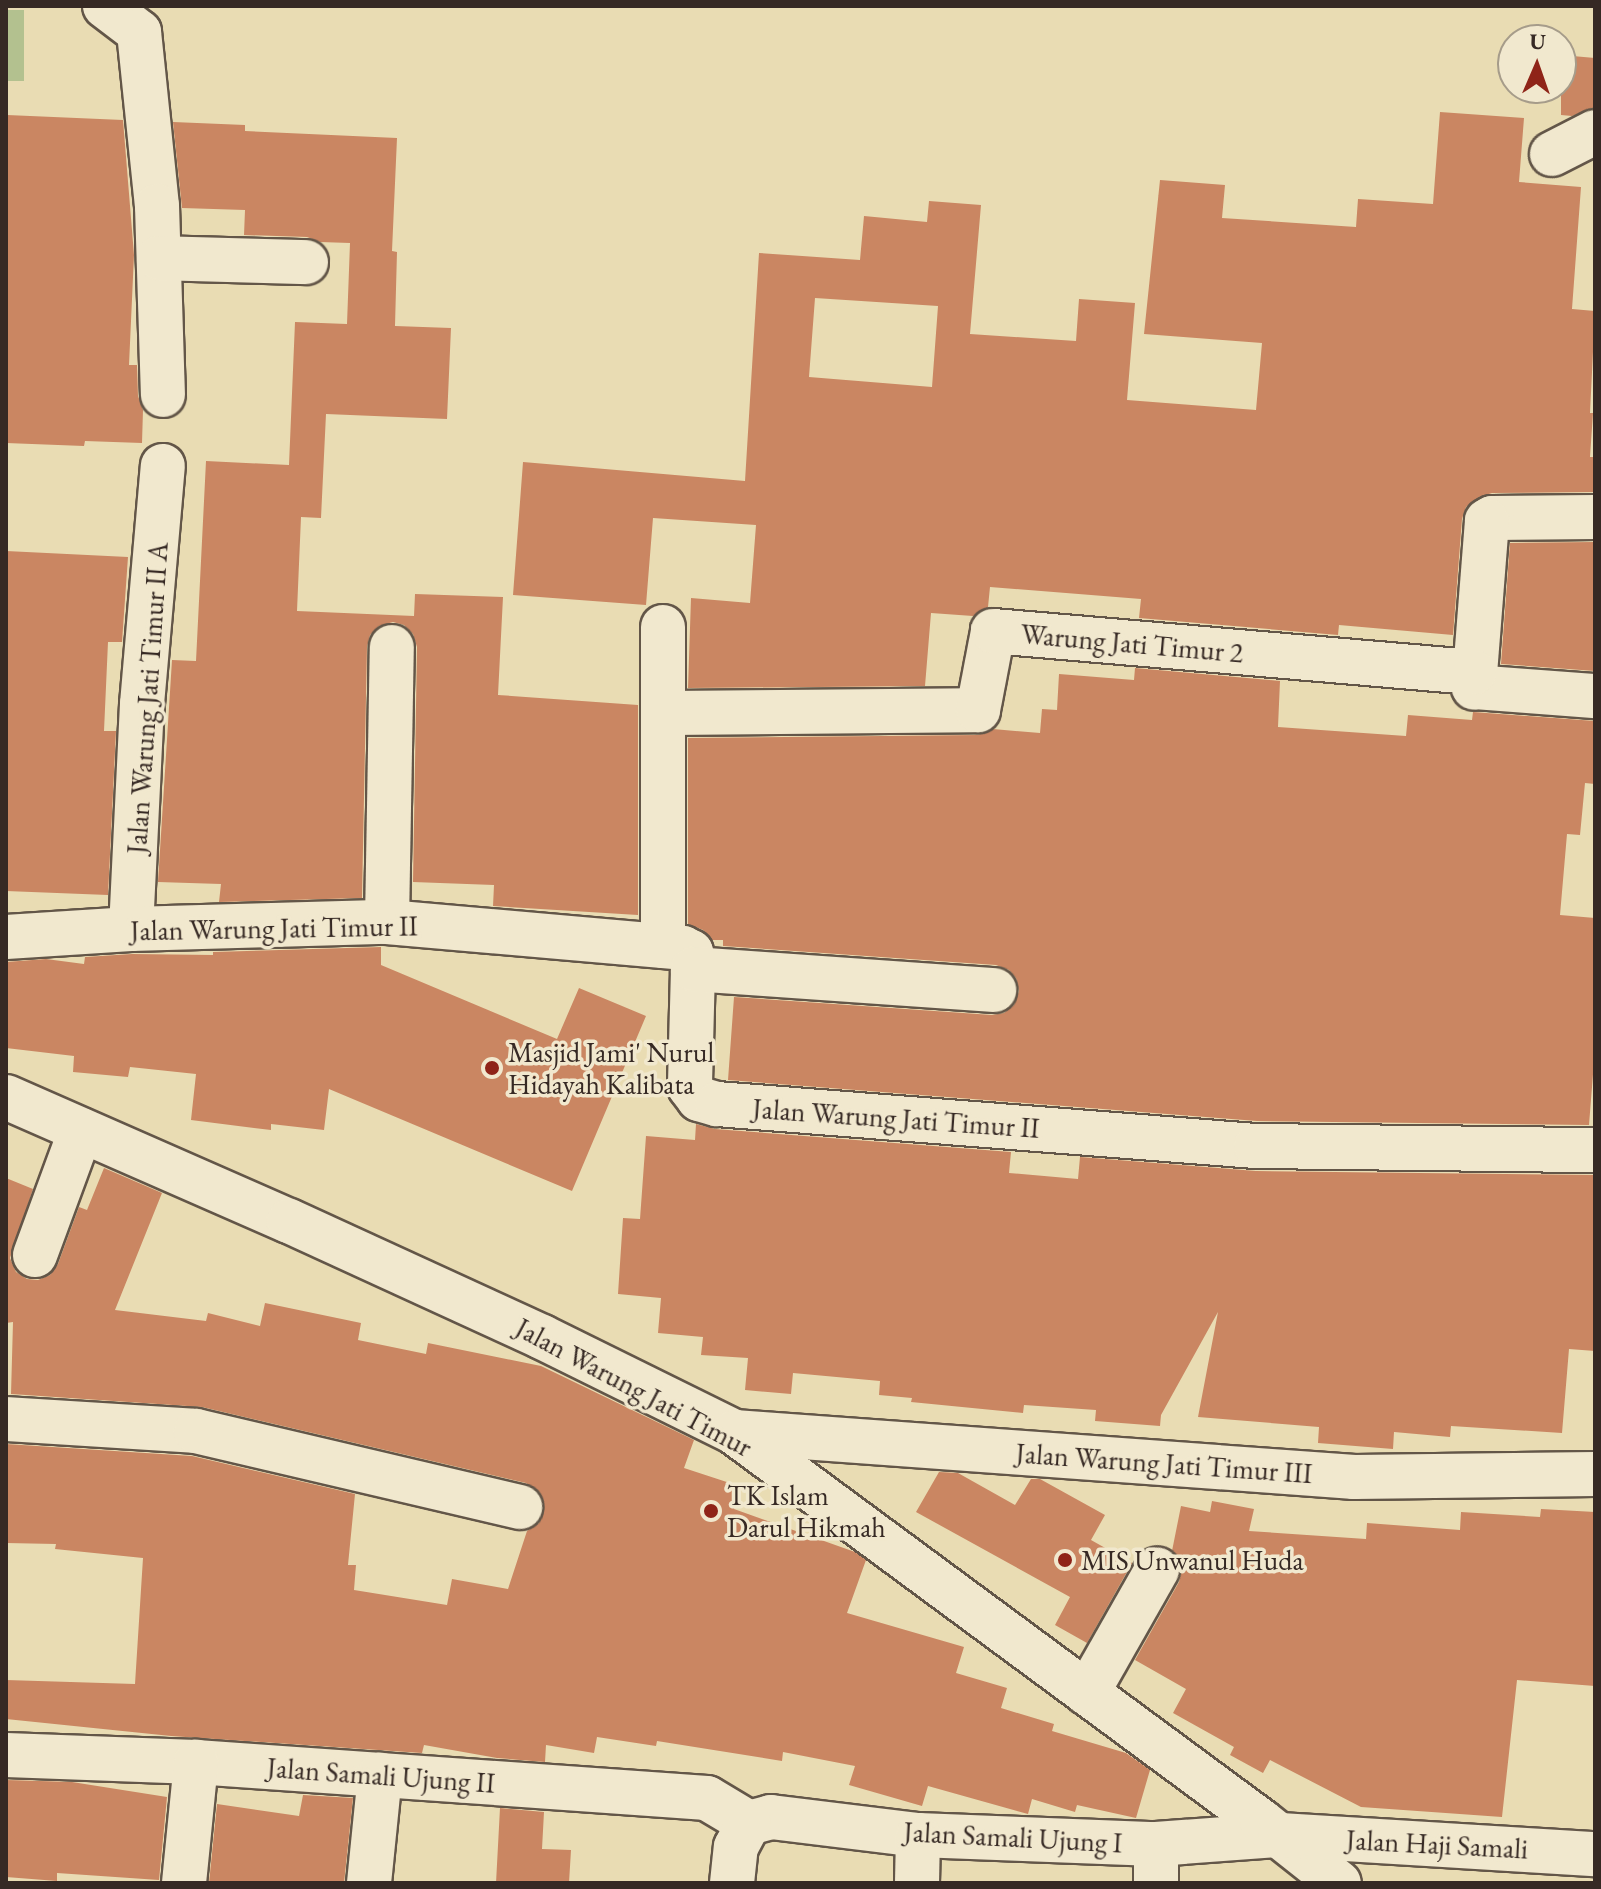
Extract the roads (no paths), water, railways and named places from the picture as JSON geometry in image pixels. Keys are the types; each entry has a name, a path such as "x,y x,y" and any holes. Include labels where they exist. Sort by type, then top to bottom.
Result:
{"street":[{"path":"105,6 139,32 157,206 163,395"},
{"path":"1552,154 1595,132"},
{"path":"159,258 306,262"},
{"name":"Jalan Warung Jati Timur II A","path":"131,929 142,704 163,466"},
{"path":"1474,680 1487,521 1492,518 1595,517"},
{"path":"663,627 664,713 678,958 994,990"},
{"name":"Warung Jati Timur 2","path":"664,713 978,710 993,631 1474,680 1595,696"},
{"path":"387,922 392,647"},
{"name":"Jalan Warung Jati Timur II","path":"6,937 131,929 387,922 678,958 690,1087 699,1099 717,1104 1256,1146 1595,1150"},
{"name":"Jalan Warung Jati Timur","path":"6,1097 542,1337 734,1432 1280,1835 1339,1883"},
{"path":"35,1255 81,1130"},
{"path":"6,1419 196,1431 520,1507"},
{"name":"Jalan Warung Jati Timur III","path":"734,1432 1354,1477 1595,1474"},
{"path":"1087,1693 1157,1570"},
{"name":"Jalan Samali Ujung II","path":"6,1755 196,1762 707,1798 749,1823"},
{"path":"184,1883 196,1762"},
{"path":"369,1883 380,1775"},
{"name":"Jalan Samali Ujung I","path":"749,1823 771,1817 1156,1864 1280,1835"},
{"path":"732,1883 736,1847 749,1823"},
{"path":"917,1883 918,1835"},
{"name":"Jalan Haji Samali","path":"1280,1835 1595,1854"}],"place":[{"name":"Masjid Jami' Nurul Hidayah Kalibata","path":"492,1068"},
{"name":"TK Islam Darul Hikmah","path":"711,1511"},
{"name":"MIS Unwanul Huda","path":"1065,1560"}]}
